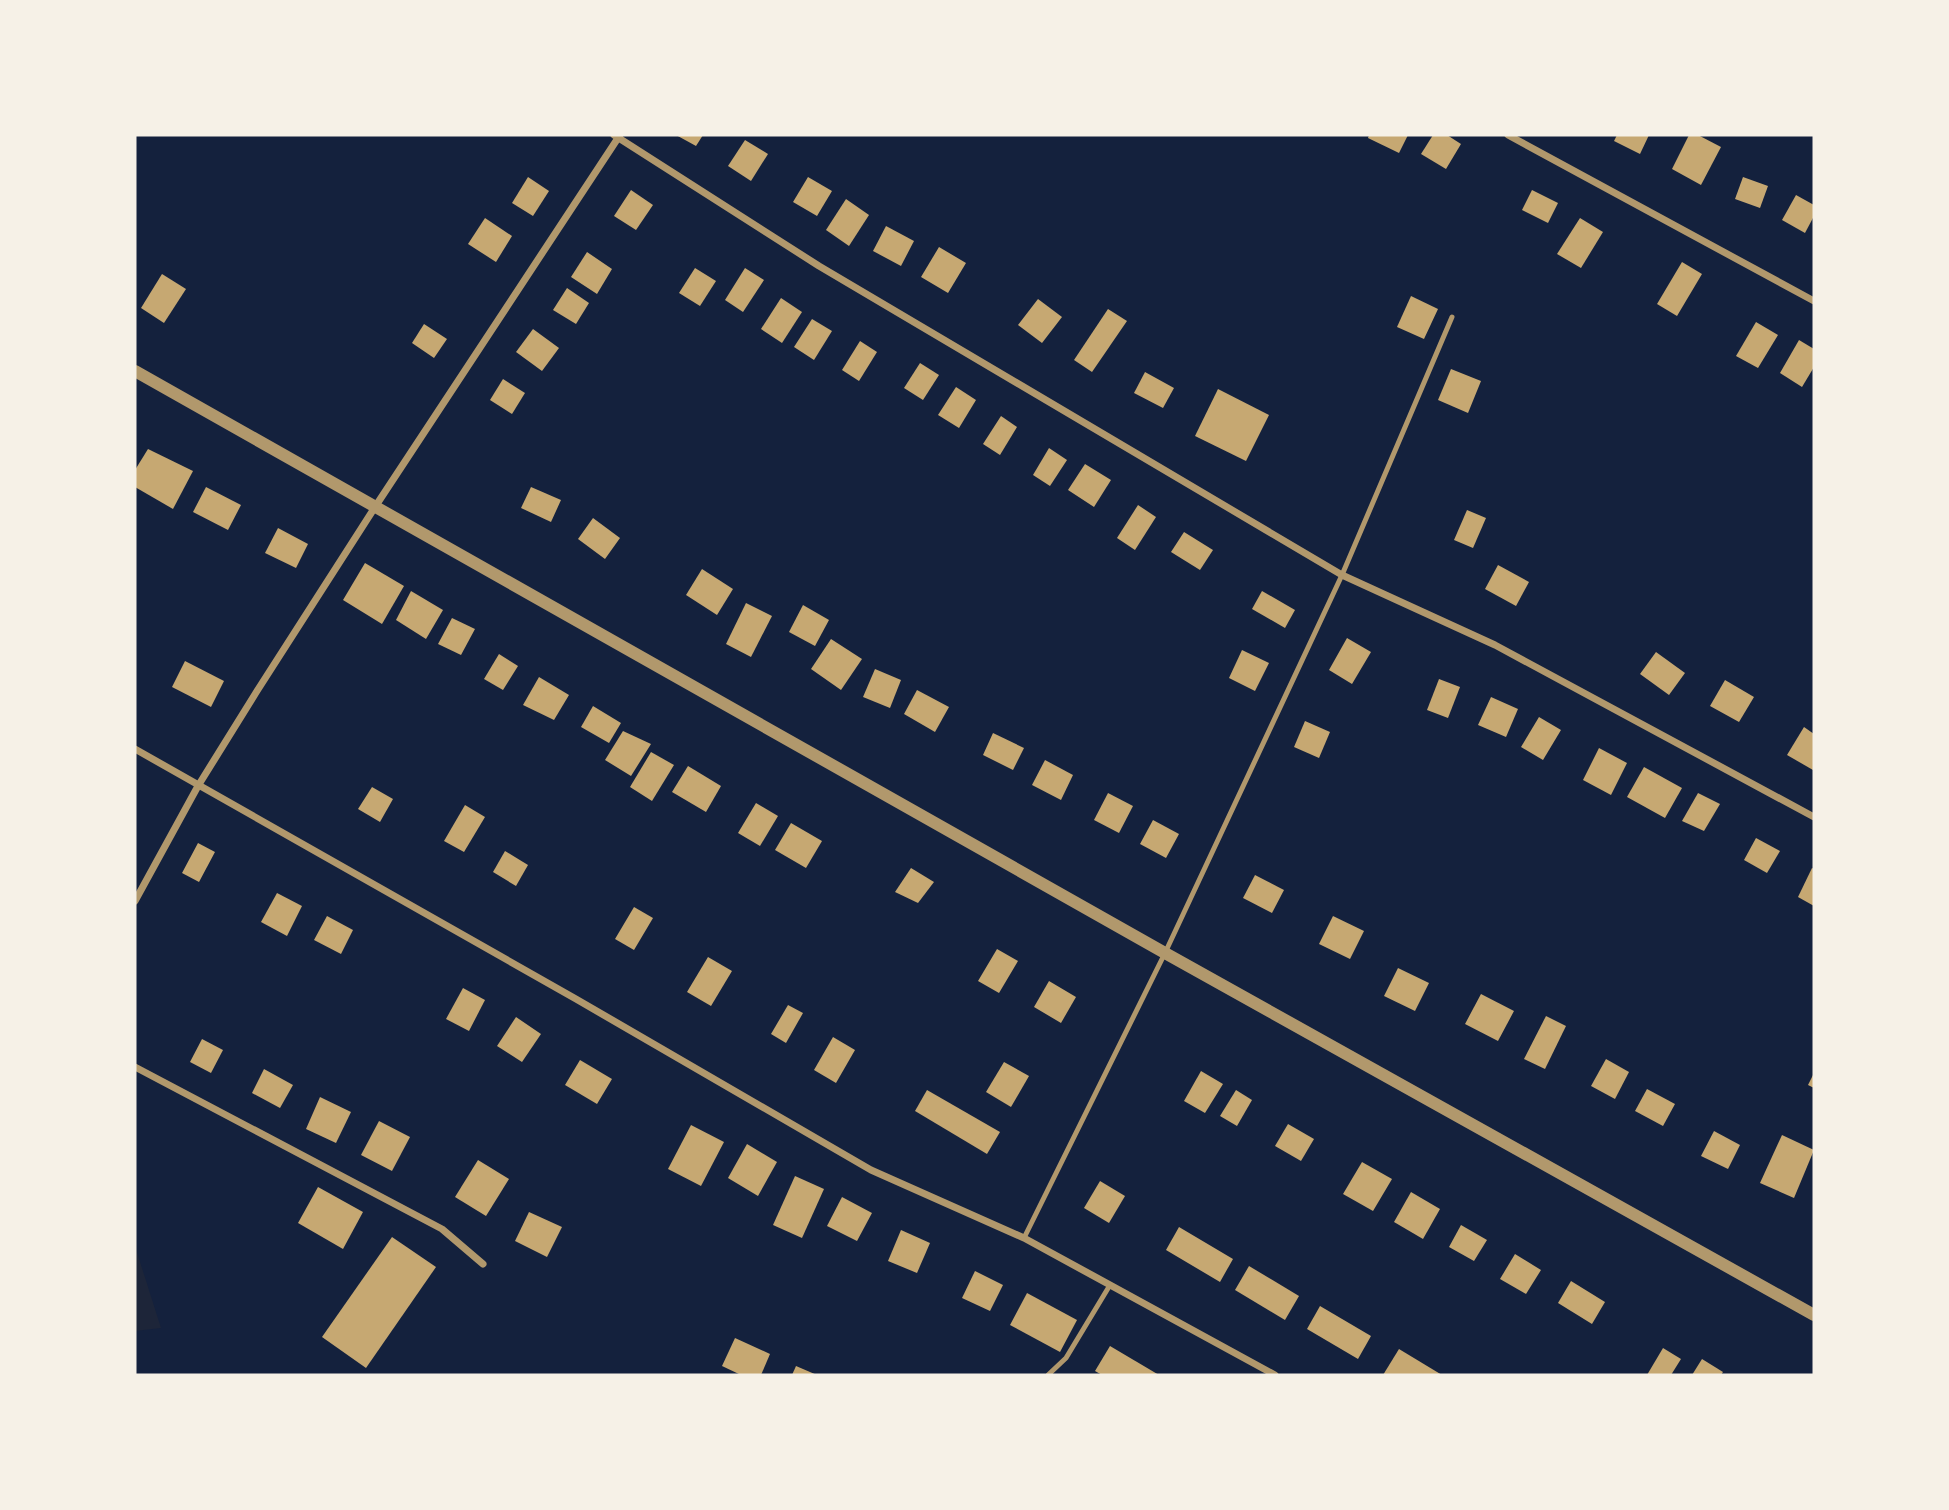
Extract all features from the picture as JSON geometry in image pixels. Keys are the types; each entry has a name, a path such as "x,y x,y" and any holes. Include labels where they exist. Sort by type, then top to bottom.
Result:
{"street":[{"path":"1508,135 1814,301"},
{"path":"135,901 198,786 375,507 618,136 818,266 1342,575 1495,645 1814,817"},
{"path":"135,371 1165,953 1814,1315"},
{"path":"135,748 871,1170 1024,1238 1275,1375"},
{"path":"135,1067 442,1229 483,1264"}],"lane":[{"path":"1024,1238 1165,953 1342,575 1452,317"},
{"path":"1048,1375 1066,1358 1110,1285"}],"shaded area":[{"path":"135,1246 161,1328 135,1331"}],"building":[{"path":"676,135 703,135 696,146"},
{"path":"1369,135 1408,135 1399,153 1368,138"},
{"path":"1433,135 1447,135 1461,144 1446,169 1421,154"},
{"path":"1617,135 1649,135 1640,154 1614,141"},
{"path":"1689,135 1698,135 1721,147 1701,185 1672,169"},
{"path":"745,140 768,154 751,181 728,166"},
{"path":"528,177 549,191 533,216 512,203"},
{"path":"808,177 832,191 817,216 793,202"},
{"path":"1743,177 1768,186 1760,208 1735,199"},
{"path":"631,190 653,205 636,230 614,216"},
{"path":"1532,190 1558,203 1548,223 1522,210"},
{"path":"1796,195 1814,205 1814,216 1805,233 1782,220"},
{"path":"846,199 869,215 849,246 826,230"},
{"path":"485,218 512,236 496,262 468,244"},
{"path":"1580,218 1603,232 1581,268 1557,254"},
{"path":"886,226 914,241 901,266 873,251"},
{"path":"939,247 966,263 948,293 921,277"},
{"path":"587,252 612,269 597,294 571,277"},
{"path":"1682,262 1702,274 1677,316 1657,304"},
{"path":"695,268 716,281 700,306 679,293"},
{"path":"745,268 764,280 743,312 725,300"},
{"path":"162,274 186,289 164,323 141,308"},
{"path":"567,288 589,303 576,324 553,310"},
{"path":"1411,296 1438,309 1424,339 1397,327"},
{"path":"781,298 802,312 782,343 761,329"},
{"path":"1038,299 1062,317 1042,343 1018,325"},
{"path":"1108,309 1127,321 1092,372 1074,360"},
{"path":"812,319 832,331 814,360 794,347"},
{"path":"1756,322 1778,335 1758,368 1736,356"},
{"path":"424,324 447,339 434,358 412,343"},
{"path":"533,329 559,348 542,371 516,352"},
{"path":"1799,340 1814,349 1814,367 1802,387 1780,373"},
{"path":"860,341 877,352 859,381 842,370"},
{"path":"920,363 939,375 923,400 904,388"},
{"path":"1451,369 1481,381 1468,413 1438,400"},
{"path":"1145,372 1174,388 1163,408 1134,393"},
{"path":"503,379 525,393 512,414 490,400"},
{"path":"956,387 976,400 959,428 938,415"},
{"path":"1218,389 1269,415 1246,461 1195,436"},
{"path":"1001,416 1017,427 1000,455 983,444"},
{"path":"1049,448 1067,460 1050,486 1033,475"},
{"path":"148,449 193,471 173,509 135,487 135,470"},
{"path":"1085,464 1111,480 1094,507 1068,490"},
{"path":"206,487 241,505 228,530 193,512"},
{"path":"531,487 561,500 551,522 521,508"},
{"path":"1138,505 1156,517 1135,550 1117,538"},
{"path":"1467,510 1486,518 1473,548 1454,540"},
{"path":"593,518 620,538 605,559 578,539"},
{"path":"278,528 308,544 296,568 265,553"},
{"path":"1184,532 1213,550 1200,570 1171,552"},
{"path":"365,563 404,586 382,624 343,600"},
{"path":"1498,565 1529,582 1516,606 1485,589"},
{"path":"702,569 733,589 717,615 686,595"},
{"path":"411,591 443,610 426,639 396,620"},
{"path":"1262,591 1295,610 1285,628 1252,609"},
{"path":"746,603 772,616 751,657 726,644"},
{"path":"803,605 829,620 815,646 789,632"},
{"path":"452,618 475,629 461,655 438,644"},
{"path":"1347,638 1371,652 1352,684 1329,670"},
{"path":"831,639 862,659 841,690 811,669"},
{"path":"1242,650 1269,663 1255,691 1229,678"},
{"path":"1656,652 1685,673 1669,695 1640,674"},
{"path":"499,654 518,666 503,690 484,679"},
{"path":"185,661 224,681 211,707 172,687"},
{"path":"875,669 901,680 890,708 863,697"},
{"path":"539,677 569,695 554,720 523,705"},
{"path":"1439,679 1460,687 1448,718 1427,710"},
{"path":"1725,680 1754,697 1739,722 1710,706"},
{"path":"917,690 949,707 935,732 904,714"},
{"path":"1491,697 1518,709 1506,737 1478,725"},
{"path":"593,706 621,723 609,743 581,727"},
{"path":"1539,717 1561,730 1543,760 1521,747"},
{"path":"1305,721 1330,732 1319,758 1294,747"},
{"path":"1804,727 1814,734 1813,770 1787,755"},
{"path":"623,731 651,744 631,776 605,760"},
{"path":"993,733 1024,748 1013,770 983,755"},
{"path":"1599,748 1627,763 1611,795 1583,780"},
{"path":"651,752 674,765 652,801 630,787"},
{"path":"1045,760 1073,775 1061,800 1032,785"},
{"path":"688,766 721,786 706,812 672,792"},
{"path":"1644,767 1682,788 1665,818 1627,797"},
{"path":"372,787 393,799 380,822 358,809"},
{"path":"1108,793 1133,806 1119,833 1094,820"},
{"path":"1698,793 1720,804 1704,831 1682,821"},
{"path":"756,803 778,816 760,846 738,833"},
{"path":"465,805 485,817 464,852 444,841"},
{"path":"1153,820 1179,834 1166,858 1140,844"},
{"path":"791,823 822,841 806,868 775,850"},
{"path":"1756,838 1780,851 1767,873 1744,860"},
{"path":"198,843 215,852 199,882 182,873"},
{"path":"505,851 528,865 516,886 493,872"},
{"path":"911,868 934,882 918,903 895,892"},
{"path":"1812,868 1814,869 1814,906 1798,897"},
{"path":"1255,875 1284,890 1272,913 1243,898"},
{"path":"277,893 302,906 287,936 261,922"},
{"path":"634,907 653,918 634,950 615,939"},
{"path":"327,916 353,930 341,954 314,940"},
{"path":"1333,916 1364,931 1350,959 1319,944"},
{"path":"997,949 1018,961 999,993 978,981"},
{"path":"708,957 732,971 711,1006 687,992"},
{"path":"1398,968 1429,983 1415,1011 1384,996"},
{"path":"1049,981 1076,997 1061,1023 1034,1007"},
{"path":"463,988 485,1000 469,1031 446,1019"},
{"path":"1481,994 1514,1011 1498,1041 1465,1024"},
{"path":"788,1005 803,1013 786,1043 771,1034"},
{"path":"1546,1016 1566,1026 1545,1069 1524,1059"},
{"path":"516,1017 541,1034 522,1062 497,1046"},
{"path":"833,1037 855,1050 836,1083 814,1070"},
{"path":"202,1039 223,1050 211,1073 190,1062"},
{"path":"1606,1059 1629,1072 1615,1099 1591,1086"},
{"path":"580,1060 612,1079 597,1104 565,1085"},
{"path":"1004,1062 1029,1076 1011,1107 986,1092"},
{"path":"264,1069 293,1085 280,1108 252,1093"},
{"path":"1201,1071 1223,1084 1205,1113 1184,1101"},
{"path":"1814,1073 1814,1088 1808,1085"},
{"path":"1647,1089 1675,1104 1663,1126 1635,1111"},
{"path":"927,1090 1000,1132 987,1154 915,1111"},
{"path":"1236,1090 1252,1100 1237,1126 1220,1116"},
{"path":"320,1097 351,1112 336,1143 306,1129"},
{"path":"379,1121 410,1137 392,1171 361,1155"},
{"path":"1288,1124 1314,1139 1301,1161 1275,1146"},
{"path":"691,1125 724,1142 701,1186 668,1169"},
{"path":"1714,1131 1740,1145 1728,1169 1701,1156"},
{"path":"1782,1135 1814,1150 1794,1198 1760,1183"},
{"path":"747,1144 777,1162 758,1196 728,1178"},
{"path":"478,1160 509,1179 486,1216 455,1197"},
{"path":"1362,1162 1392,1179 1373,1211 1343,1194"},
{"path":"795,1176 824,1189 802,1238 773,1225"},
{"path":"1100,1181 1125,1196 1109,1223 1084,1208"},
{"path":"318,1187 363,1212 343,1249 298,1223"},
{"path":"1411,1192 1440,1209 1423,1239 1394,1222"},
{"path":"842,1197 872,1213 857,1241 827,1226"},
{"path":"529,1212 562,1227 547,1257 515,1241"},
{"path":"1461,1225 1487,1240 1474,1261 1449,1247"},
{"path":"1179,1227 1233,1259 1220,1282 1166,1250"},
{"path":"901,1230 930,1243 917,1273 888,1261"},
{"path":"392,1237 436,1267 366,1368 322,1337"},
{"path":"1515,1254 1541,1270 1526,1294 1500,1279"},
{"path":"1249,1266 1299,1296 1285,1320 1235,1290"},
{"path":"975,1271 1003,1285 990,1311 962,1298"},
{"path":"1571,1281 1605,1302 1592,1324 1558,1303"},
{"path":"1027,1293 1077,1320 1060,1352 1010,1325"},
{"path":"1320,1306 1371,1336 1358,1359 1307,1329"},
{"path":"735,1338 770,1354 761,1375 741,1375 722,1366"},
{"path":"1110,1346 1159,1375 1102,1375 1095,1371"},
{"path":"1663,1348 1681,1359 1671,1375 1647,1375"},
{"path":"1399,1349 1442,1375 1383,1375"},
{"path":"1702,1359 1723,1372 1721,1375 1692,1375"},
{"path":"796,1366 817,1375 792,1375"}]}
